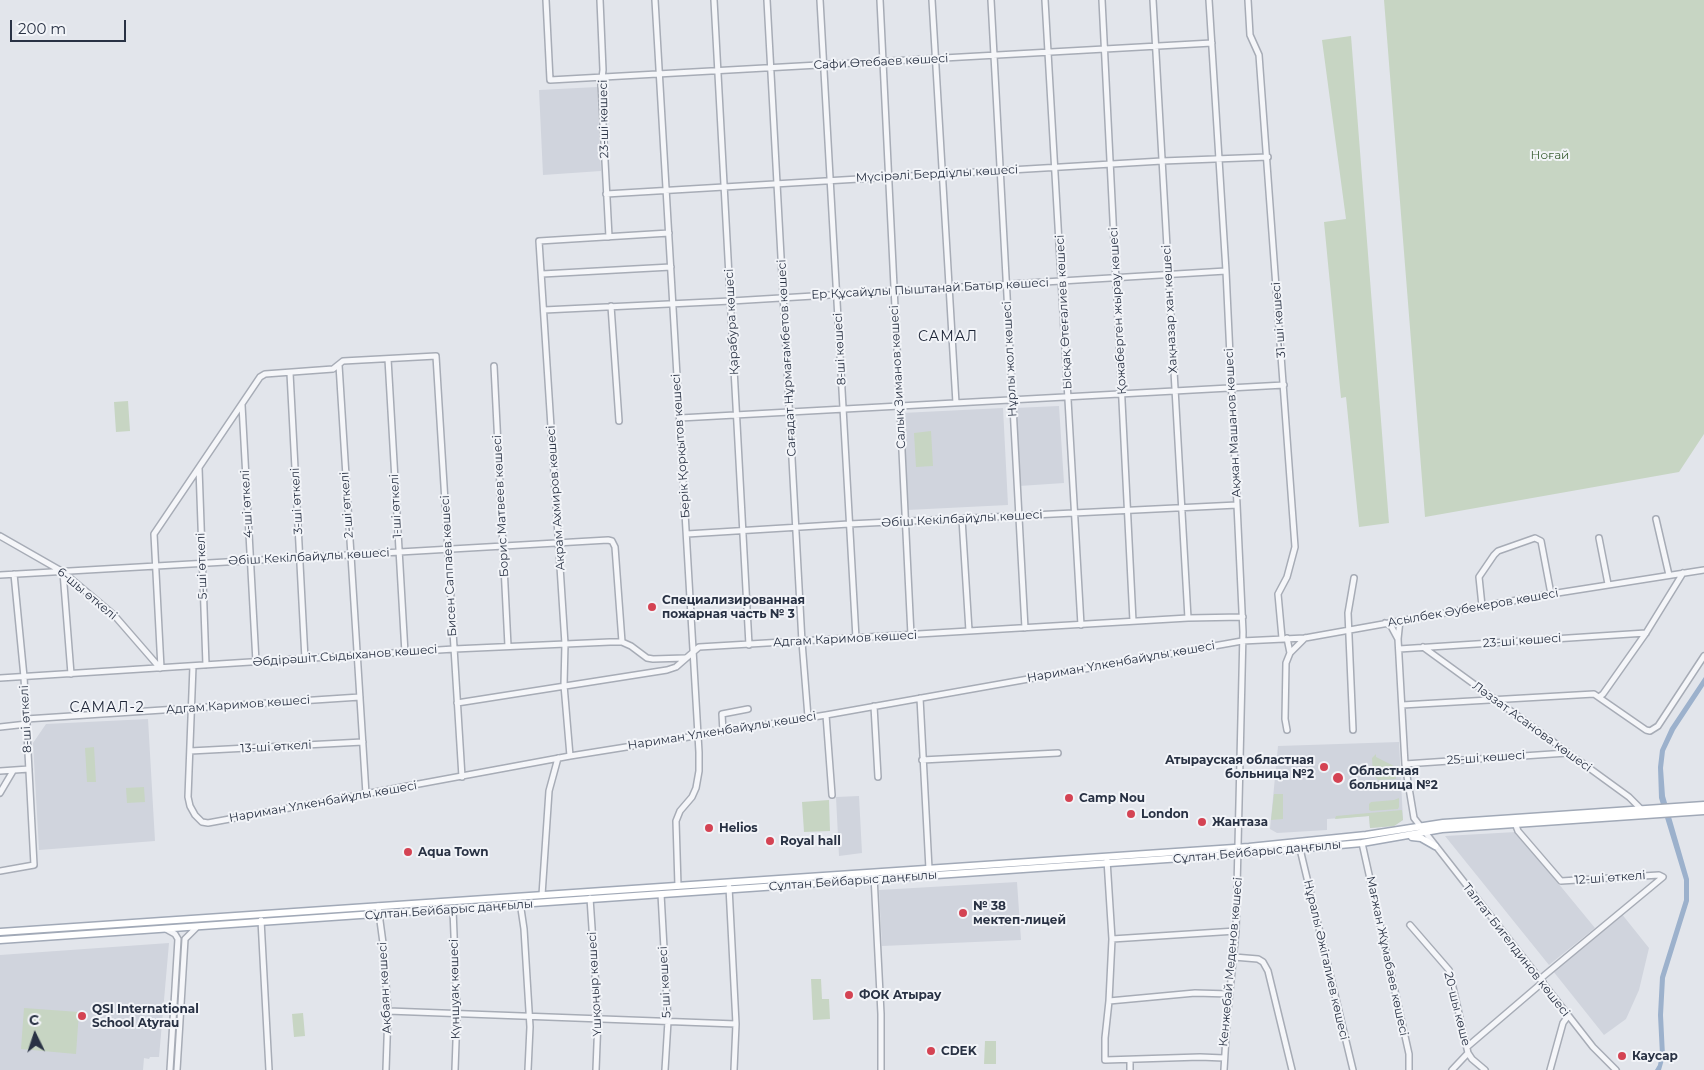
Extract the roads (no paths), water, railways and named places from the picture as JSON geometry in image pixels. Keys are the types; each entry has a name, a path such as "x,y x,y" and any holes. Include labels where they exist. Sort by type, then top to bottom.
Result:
{"main road":[{"name":"Сұлтан Бейбарыс даңғылы","path":"0,940 520,905 590,898 661,894 729,886 1239,851 1300,849 1401,837 1443,822 1704,805"},
{"name":"Сұлтан Бейбарыс даңғылы","path":"1239,851 1422,829 1704,811"},
{"path":"1401,837 1421,838 1435,846"},
{"name":"Сұлтан Бейбарыс даңғылы","path":"874,876 929,869 1107,860"},
{"name":"Сұлтан Бейбарыс даңғылы","path":"0,932 678,886 729,886"}],"street":[{"name":"Сафи Өтебаев көшесі","path":"546,0 550,80 1212,43"},
{"name":"23-шi көшесi","path":"600,0 603,77 601,85 609,237"},
{"name":"Берік Қорқытов көшесі","path":"655,0 694,651 699,771 696,788 692,797 680,811 676,821 678,886"},
{"name":"Қарабура көшесі","path":"714,0 750,645"},
{"name":"Сағадат Нұрмағамбетов көшесі","path":"767,0 802,642 808,717"},
{"name":"8-шi көшесi","path":"820,0 856,638"},
{"name":"Салық Зиманов көшесі","path":"880,0 911,635"},
{"path":"932,0 956,403"},
{"name":"Нұрлы жол көшесі","path":"991,0 1025,628"},
{"name":"Ысқақ Өтеғалиев көшесі","path":"1045,0 1081,624"},
{"name":"Қожаберген жырау көшесі","path":"1102,0 1133,621"},
{"name":"Хақназар хан көшесі","path":"1153,0 1188,618"},
{"name":"Ақжан Машанов көшесі","path":"1209,0 1226,271 1243,617 1239,851"},
{"name":"31-ші көшесі","path":"1248,0 1250,35 1259,55 1268,157 1295,547 1287,576 1278,594 1285,638 1290,653"},
{"name":"Мүсірәлі Бердіұлы көшесі","path":"606,194 1162,161 1268,157"},
{"path":"609,237 669,233"},
{"name":"Акрам Ахмиров көшесі","path":"570,756 564,685 565,644 559,542 539,241 609,237"},
{"path":"542,274 671,267"},
{"name":"Ер Құсайұлы Пыштанай Батыр көшесі","path":"544,310 837,295 1226,271"},
{"path":"611,306 619,422"},
{"name":"Бисен Саппаев көшесі","path":"388,359 436,356 462,776"},
{"path":"160,668 154,534 260,377 265,374 333,368 343,362 388,359"},
{"name":"1-ші өткелі","path":"388,359 405,653"},
{"name":"2-ші өткелі","path":"339,366 366,794"},
{"name":"Борис Матвеев көшесі","path":"494,366 508,646"},
{"name":"3-ші өткелі","path":"290,373 306,659"},
{"path":"680,418 1284,385"},
{"name":"4-ші өткелі","path":"242,405 256,662"},
{"name":"5-ші өткелі","path":"199,468 206,665"},
{"name":"Әбіш Кекілбайұлы көшесі","path":"687,534 905,521 1237,505"},
{"path":"962,518 969,631"},
{"path":"1656,519 1669,576"},
{"name":"6-шы өткелі","path":"0,536 63,572 114,615 160,668"},
{"path":"1482,606 1479,577 1494,555 1498,551 1535,538 1541,541 1551,594"},
{"path":"1599,538 1608,584"},
{"name":"Әбіш Кекілбайұлы көшесі","path":"0,575 608,540 612,541 615,547 622,642"},
{"name":"Асылбек Әубекеров көшесі","path":"1242,641 1306,638 1608,584 1704,570"},
{"path":"63,572 71,674"},
{"path":"1598,697 1603,694 1646,633 1683,573"},
{"name":"8-ші өткелі","path":"0,871 34,865 24,677 14,574"},
{"path":"1353,730 1348,613 1354,578"},
{"name":"Адгам Каримов көшесі","path":"457,703 667,670 676,667 699,647 1133,621 1243,617"},
{"name":"Талғат Бигелдинов көшесі","path":"1400,620 1398,639 1405,764 1414,818 1609,1068 1616,1070"},
{"path":"1385,623 1391,626 1398,639"},
{"name":"23-ші көшесі","path":"1399,649 1646,633"},
{"path":"1287,730 1285,719 1286,664 1290,653 1306,638"},
{"name":"Нариман Үлкенбайұлы көшесі","path":"190,751 188,797 190,806 202,822 208,823 558,758 826,715 1242,641"},
{"path":"622,642 647,658 685,658"},
{"name":"Әбдірәшіт Сыдыханов көшесі","path":"0,678 454,649 622,642"},
{"name":"Ләззат Асанова көшесі","path":"1423,647 1629,797 1641,809"},
{"path":"1402,705 1594,694 1650,731 1658,726 1704,656"},
{"path":"190,751 193,666"},
{"name":"Адгам Каримов көшесі","path":"0,726 191,708 360,697"},
{"path":"920,698 929,869"},
{"path":"874,706 878,777"},
{"path":"723,732 722,714 748,709"},
{"path":"826,715 832,795"},
{"name":"13-ші өткелі","path":"190,751 363,742"},
{"path":"922,760 1058,753"},
{"name":"25-ші көшесі","path":"1405,764 1567,753"},
{"path":"542,895 549,791 558,758"},
{"path":"0,772 29,769"},
{"path":"0,793 13,770"},
{"name":"12-ші өткелі","path":"1515,823 1518,831 1561,881 1659,875 1663,877 1541,980"},
{"name":"Мағжан Жұмабаев көшесі","path":"1362,843 1409,1054 1409,1070"},
{"name":"Нұралы Әжiгалиев көшесi","path":"1300,849 1353,1070"},
{"name":"Кенжебай Меденов көшесі","path":"1224,1070 1236,931 1239,851"},
{"path":"1107,860 1112,939 1105,1060 1224,1058"},
{"path":"874,876 881,1014 881,1070"},
{"path":"729,886 736,1024 734,1070"},
{"name":"5-ші көшесі","path":"661,894 668,1021 665,1070"},
{"path":"519,897 530,1016 528,1070"},
{"name":"Үшқоңыр көшесі","path":"590,898 598,1018 596,1070"},
{"name":"Ақбаян көшесі","path":"378,906 388,1011 386,1070"},
{"name":"Күншуақ көшесі","path":"453,909 458,1013 455,1070"},
{"path":"261,915 269,1070"},
{"name":"20-шы көше","path":"1410,925 1449,970 1467,1050 1472,1059 1485,1070"},
{"path":"177,1070 185,939 196,928"},
{"path":"166,929 175,934 178,939 170,1070"},
{"path":"1112,939 1236,931"},
{"path":"1234,957 1258,959 1263,962 1268,971 1292,1070"},
{"path":"1452,1070 1467,1050 1541,980"},
{"path":"1109,1001 1195,993 1230,994"},
{"path":"388,1011 736,1024"},
{"path":"1550,1070 1563,1023 1568,1016"},
{"path":"1130,1060 1130,1070"}],"water":[{"path":"1704,677 1704,686 1675,730 1665,751 1663,768 1665,796 1689,879 1689,901 1665,978 1663,1015 1665,1056 1661,1070 1655,1070 1660,1055 1658,1015 1660,977 1684,900 1684,880 1659,798 1658,767 1660,750 1670,728"}],"place":[{"name":"Специализированная пожарная часть № 3","path":"652,607"},
{"name":"Атырауская областная больница №2","path":"1324,767"},
{"name":"Областная больница №2","path":"1338,778"},
{"name":"Camp Nou","path":"1069,798"},
{"name":"London","path":"1131,814"},
{"name":"Жантаза","path":"1202,822"},
{"name":"Helios","path":"709,828"},
{"name":"Royal hall","path":"770,841"},
{"name":"Aqua Town","path":"408,852"},
{"name":"№ 38 мектеп-лицей","path":"963,913"},
{"name":"ФОК Атырау","path":"849,995"},
{"name":"QSI International School Atyrau","path":"82,1016"},
{"name":"CDEK","path":"931,1051"},
{"name":"Каусар","path":"1622,1056"}],"district":[{"name":"САМАЛ","path":"948,337"},
{"name":"САМАЛ-2","path":"107,708"}],"park label":[{"name":"Ноғай","path":"1550,155"}]}
